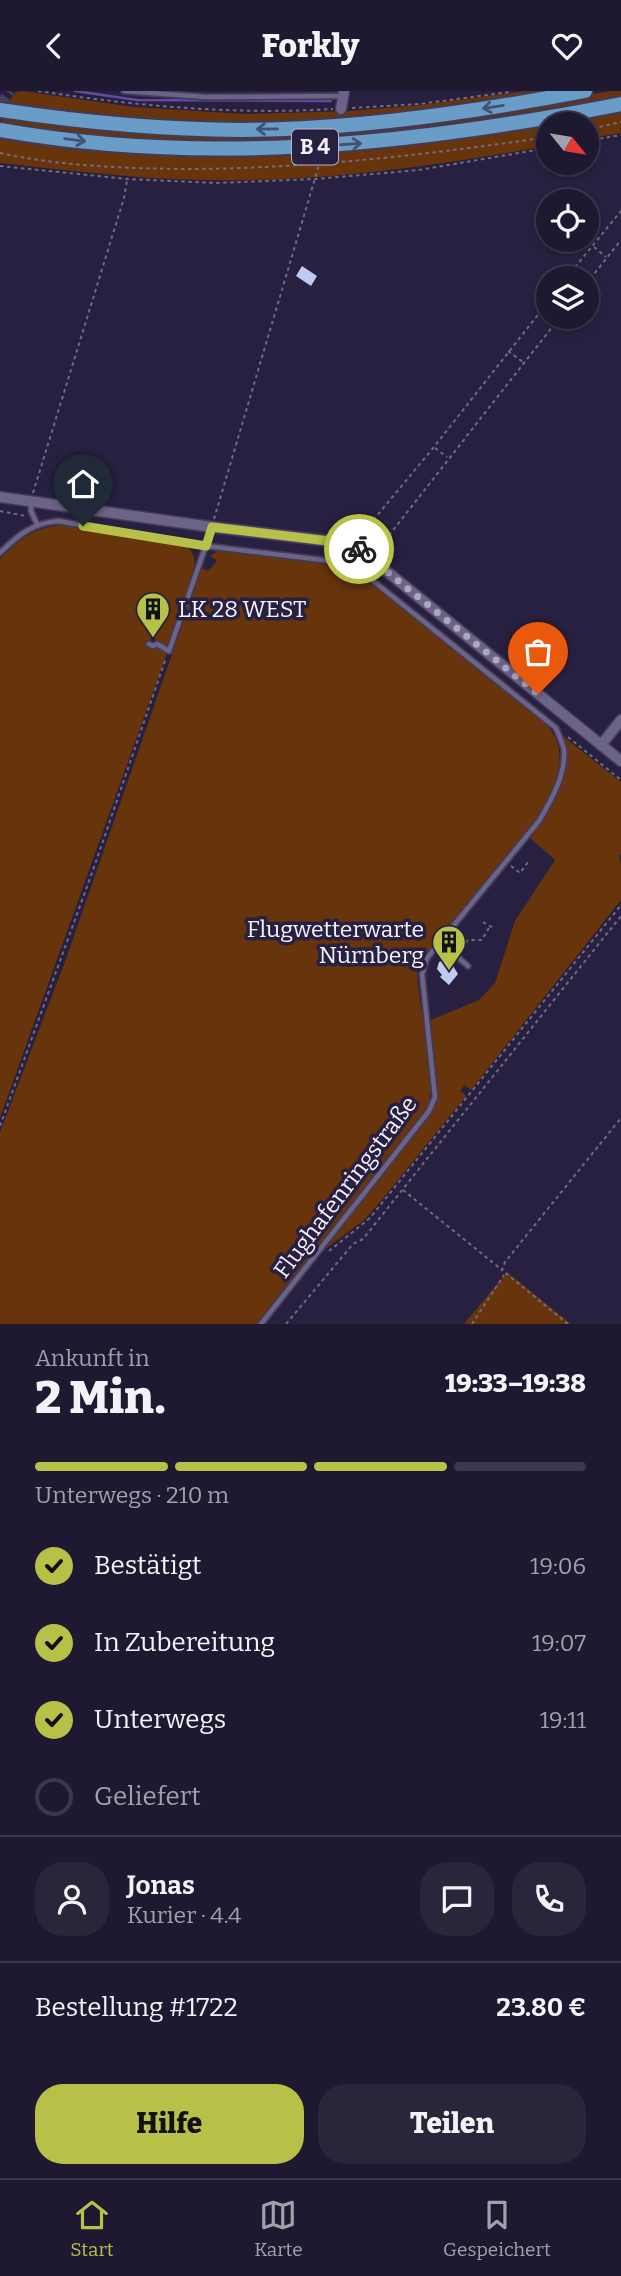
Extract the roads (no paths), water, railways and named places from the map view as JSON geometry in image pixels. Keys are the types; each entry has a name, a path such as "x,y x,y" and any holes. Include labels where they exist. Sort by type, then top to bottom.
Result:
{"main road":[{"name":"B 4","path":"0,110 151,127 285,129 427,117 585,91"},
{"name":"B 4","path":"4,130 137,146 292,148 370,142 484,128 621,104"}],"street":[{"path":"341,109 343,94"},
{"path":"0,496 212,527 353,544 621,761"},
{"path":"601,745 621,720"}],"lane":[{"path":"124,91 206,97 343,94"},
{"path":"31,501 31,511 37,524"},
{"path":"0,553 26,530 37,524 58,521 206,546"},
{"path":"149,644 157,644 169,651 212,527"},
{"name":"Flughafenringstraße","path":"206,546 331,561 372,580 556,728 564,749 562,768 552,800 540,821 427,958 422,974 435,1097 429,1111 261,1324"},
{"path":"440,942 468,966"}],"waterway":[{"path":"75,91 137,100 331,101"}],"tunnel":[{"path":"0,105 10,91"}],"place":[{"name":"LK 28 WEST","path":"153,639"},
{"name":"Flugwetterwarte Nürnberg","path":"449,972"}]}
